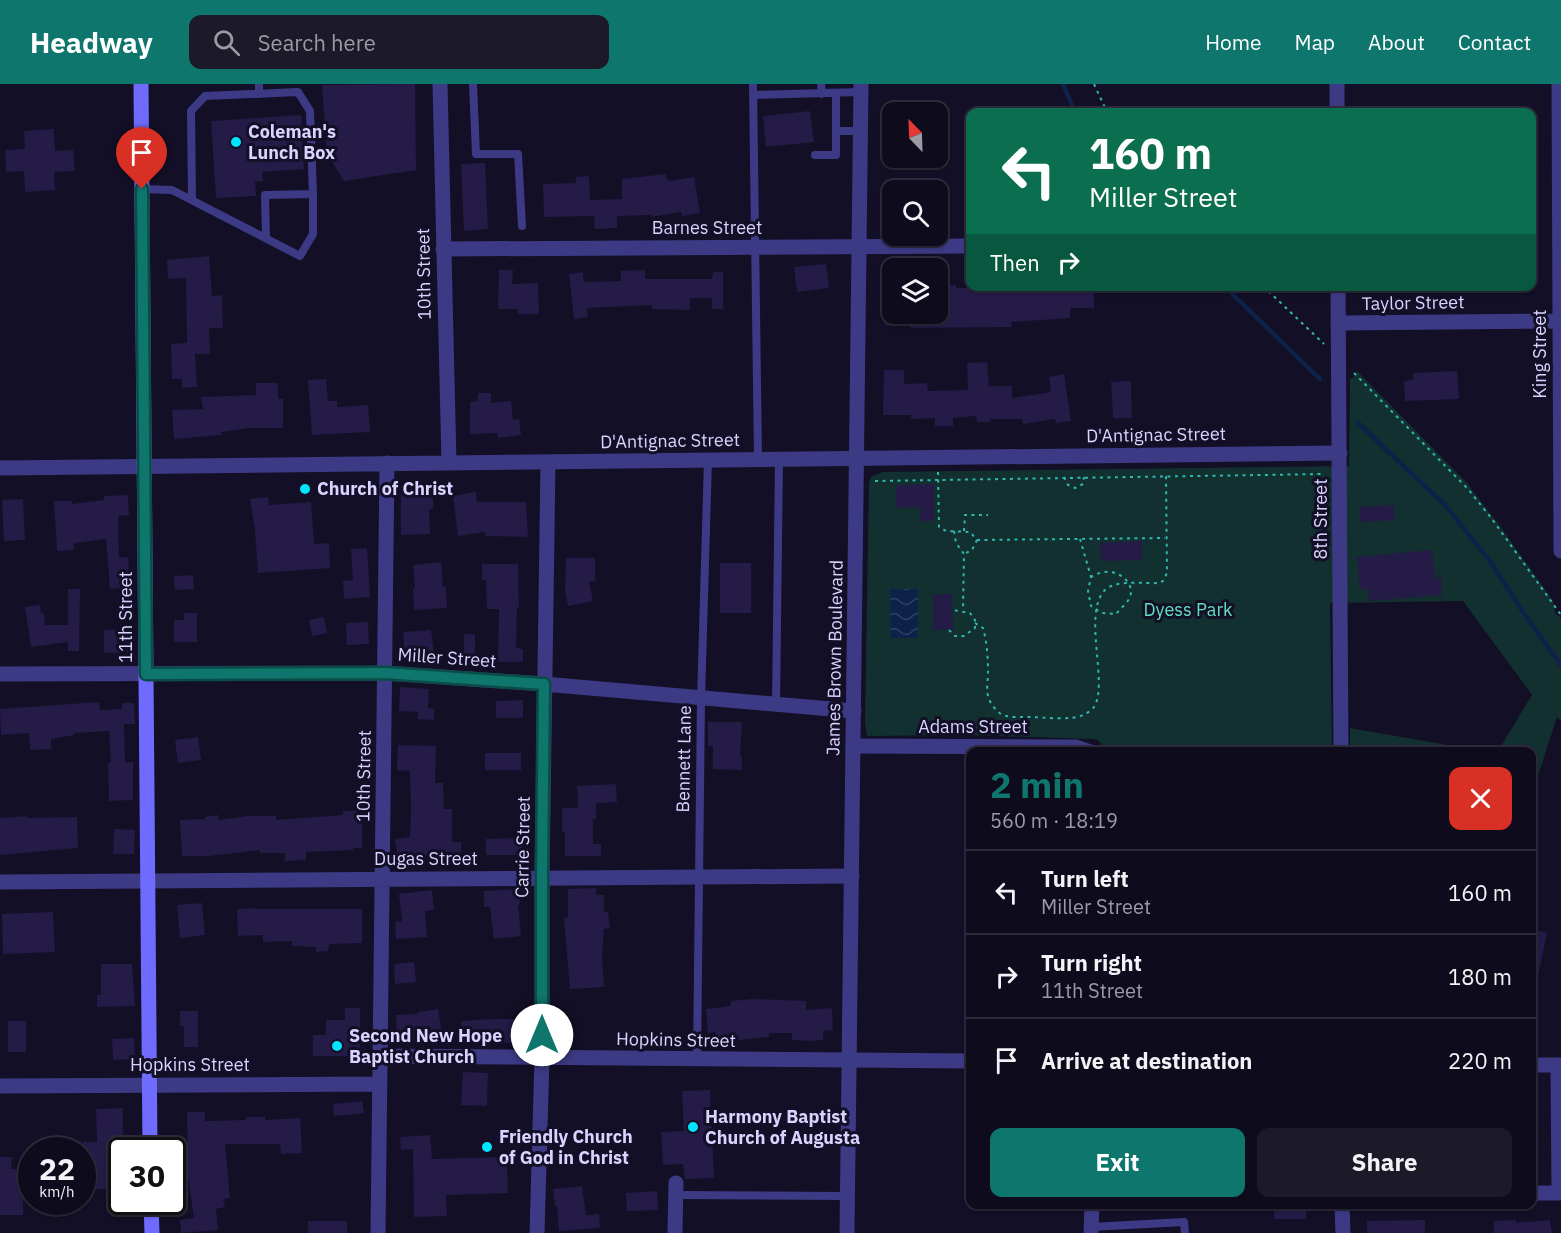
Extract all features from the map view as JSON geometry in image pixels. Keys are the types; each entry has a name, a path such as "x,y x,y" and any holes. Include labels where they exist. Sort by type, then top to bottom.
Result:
{"main road":[{"name":"11th Street","path":"141,84 150,1137"},
{"path":"151,1215 152,1233"}],"street":[{"name":"10th Street","path":"440,84 449,463"},
{"path":"1337,84 1337,108"},
{"name":"King Street","path":"1559,84 1561,551"},
{"name":"James Brown Boulevard","path":"848,1233 861,88"},
{"name":"Barnes Street","path":"443,249 966,246"},
{"name":"8th Street","path":"1338,291 1341,747"},
{"name":"Taylor Street","path":"1338,323 1560,321"},
{"name":"D'Antignac Street","path":"0,468 938,457 1340,445"},
{"name":"Carrie Street","path":"537,1233 542,1058 542,878 548,462"},
{"name":"10th Street","path":"378,1233 387,463"},
{"name":"Miller Street","path":"0,674 385,673 544,684 854,711"},
{"name":"Adams Street","path":"853,746 1077,747"},
{"name":"Dugas Street","path":"0,882 852,876"},
{"name":"Hopkins Street","path":"380,1056 966,1061"},
{"path":"1536,1065 1560,1065 1560,1193 1536,1193"},
{"name":"Hopkins Street","path":"0,1086 380,1084"},
{"path":"675,1233 676,1189"},
{"path":"1091,1230 1092,1209"},
{"path":"1342,1209 1343,1233"}],"lane":[{"path":"259,84 260,94"},
{"path":"473,84 476,154 518,154 522,226"},
{"path":"753,84 758,459"},
{"path":"821,84 822,94"},
{"path":"753,95 793,92 822,94 861,88"},
{"path":"142,189 172,190 300,256 313,234 310,111 298,92 205,96 191,111 192,200"},
{"path":"815,155 836,155 836,93"},
{"path":"836,131 861,131"},
{"path":"266,238 265,195 312,194"},
{"path":"776,705 779,459"},
{"name":"Bennett Lane","path":"697,1060 701,699 708,460"},
{"path":"676,1189 848,1196"},
{"path":"1091,1230 1184,1222 1185,1233"}],"path":[{"path":"1094,84 1105,108"},
{"path":"1268,291 1468,489 1561,615"},
{"path":"938,457 938,523 941,528 970,532 977,540 1166,538"},
{"path":"875,481 1341,474"},
{"path":"975,623 983,628 985,636 988,697 996,711 1007,716 1075,718 1094,707 1098,692 1097,605 1106,590 1129,584 1159,583 1163,581 1167,573 1166,476"},
{"path":"1064,477 1068,484 1075,488 1083,484 1084,477"},
{"path":"964,531 965,515 988,515"},
{"path":"954,531 956,543 964,554 963,610"},
{"path":"1080,539 1091,576 1088,598 1091,606 1097,611 1116,614 1129,600 1131,594 1129,584 1119,573 1104,572 1091,576"},
{"path":"964,554 972,550 977,540"},
{"path":"949,630 955,636 964,636 975,628 973,615 963,610 953,610"}],"green space":[{"name":"Dyess Park","path":"1357,371 1466,482 1553,601 1555,613 1561,618 1561,721 1557,717 1536,782 1536,747 1500,747 1532,695 1463,601 1330,603 1332,747 1103,747 1098,740 1092,739 967,735 867,736 865,723 869,483 871,477 882,472 1349,466 1350,379"},
{"path":"1350,728 1459,747 1350,747"}],"water":[{"path":"890,589 918,589 918,638 891,638"}],"building":[{"path":"415,84 416,170 344,181 327,154 322,85"},
{"path":"810,111 814,142 766,147 763,116"},
{"path":"301,115 304,169 262,172 263,181 255,182 256,196 216,198 211,121"},
{"path":"54,129 55,151 73,150 75,171 54,172 55,190 25,192 24,171 6,172 5,150 25,149 24,131"},
{"path":"485,163 488,229 464,231 461,164"},
{"path":"666,174 668,181 694,177 700,213 682,216 681,212 651,217 651,215 617,216 617,228 595,229 594,216 544,217 543,184 576,183 576,177 589,176 590,200 622,199 622,179"},
{"path":"209,256 212,296 222,295 223,328 209,328 210,354 195,354 197,387 182,388 182,379 172,379 171,344 187,343 186,278 168,279 167,260"},
{"path":"826,264 829,288 797,292 794,267"},
{"path":"499,270 513,270 512,284 538,283 539,314 518,314 518,309 498,309"},
{"path":"645,270 645,279 712,279 713,272 723,272 723,309 712,309 712,298 690,298 690,310 652,309 652,305 587,308 588,317 574,319 569,274 583,272 584,282 621,281 621,271"},
{"path":"948,285 966,288 966,291 1094,291 1094,308 1070,308 1070,318 1011,322 1012,327 911,328 911,324 948,324"},
{"path":"987,362 989,386 1012,386 1012,398 1051,392 1049,377 1064,374 1071,421 1056,423 1055,419 1023,424 1022,419 990,419 990,422 977,422 976,416 953,418 953,426 935,426 935,418 911,419 911,415 883,415 884,370 904,370 904,384 927,383 928,391 968,390 967,363"},
{"path":"1457,371 1459,399 1405,401 1404,381 1413,380 1413,373"},
{"path":"326,379 328,401 337,401 337,407 368,405 370,432 312,435 308,380"},
{"path":"1131,381 1132,418 1113,418 1111,382"},
{"path":"256,383 278,383 278,399 283,399 283,428 249,428 221,432 221,435 174,439 172,410 203,409 201,397 256,395"},
{"path":"478,393 491,393 491,403 511,401 513,420 519,419 521,435 498,438 497,433 470,434 470,402 478,401"},
{"path":"934,484 934,521 920,521 920,507 896,508 896,485"},
{"path":"433,491 433,509 429,509 430,534 401,535 401,492"},
{"path":"476,492 477,502 526,502 528,537 485,536 485,532 458,536 453,496"},
{"path":"128,495 129,515 118,516 119,558 128,557 130,587 110,589 106,539 74,543 74,550 57,551 54,501 72,501 72,504 104,500 104,496"},
{"path":"268,497 269,505 311,502 314,544 329,543 330,568 258,573 250,499"},
{"path":"23,499 25,540 4,541 2,500"},
{"path":"1394,505 1395,520 1360,522 1359,507"},
{"path":"1142,541 1142,560 1101,561 1100,543"},
{"path":"367,548 370,597 344,599 343,581 353,580 351,549"},
{"path":"1432,550 1435,578 1441,577 1442,595 1369,601 1368,589 1360,589 1357,557"},
{"path":"566,558 595,558 595,581 589,581 593,601 568,606 565,589"},
{"path":"441,562 447,608 414,610 413,565"},
{"path":"720,563 751,563 751,613 720,613"},
{"path":"482,564 518,564 519,608 517,608 516,648 523,649 523,662 498,662 499,609 487,609 486,580 482,580"},
{"path":"193,575 194,589 175,590 174,576"},
{"path":"68,589 80,589 79,651 68,651 68,642 31,647 25,607 40,605 41,613 44,613 45,625 68,625"},
{"path":"952,594 953,630 933,630 933,595"},
{"path":"184,613 197,613 197,642 174,642 174,620 184,620"},
{"path":"324,617 327,633 312,636 309,620"},
{"path":"368,622 369,644 347,645 346,623"},
{"path":"104,630 134,630 135,652 104,653"},
{"path":"431,630 434,654 405,657 403,632"},
{"path":"464,634 475,634 475,665 464,665"},
{"path":"400,687 429,689 428,708 434,709 434,720 418,719 418,712 399,711"},
{"path":"523,700 523,718 496,718 496,701"},
{"path":"99,702 100,710 122,709 122,703 134,703 135,724 124,724 125,762 133,762 133,800 109,801 108,763 111,763 109,731 74,733 74,735 51,739 51,749 30,750 29,733 1,735 0,709"},
{"path":"708,722 742,722 740,756 742,756 742,770 713,769 713,746 708,746"},
{"path":"198,737 201,760 178,763 175,740"},
{"path":"398,745 436,746 435,783 443,783 444,809 452,809 452,842 461,842 462,862 448,863 448,853 398,860 395,839 410,837 411,809 410,771 397,770"},
{"path":"485,753 521,753 521,770 485,770"},
{"path":"616,784 617,802 596,803 596,819 593,819 593,844 601,844 601,856 565,856 562,808 578,808 577,786"},
{"path":"343,811 362,811 362,848 306,852 306,860 285,861 285,853 260,853 260,850 209,856 182,856 180,820 205,819 205,817 218,815 219,820 248,816 276,816 276,820 343,815"},
{"path":"27,816 28,818 77,817 78,848 0,855 0,818"},
{"path":"114,829 135,830 134,854 113,854"},
{"path":"522,838 522,855 486,855 486,839"},
{"path":"596,888 596,895 604,895 604,912 608,912 610,928 604,929 602,958 604,987 570,989 564,918 568,917 568,889"},
{"path":"519,889 521,936 494,939 490,907 484,907 484,891"},
{"path":"432,890 434,910 425,911 427,937 396,939 395,922 402,921 399,894"},
{"path":"202,903 205,935 180,938 177,905"},
{"path":"237,909 362,909 362,943 329,944 328,951 316,952 316,947 292,946 292,941 263,942 263,935 238,936"},
{"path":"53,912 55,952 3,954 2,914"},
{"path":"1536,930 1547,933 1536,981"},
{"path":"414,962 416,982 395,984 394,964"},
{"path":"101,964 132,964 135,1006 97,1007 97,995 101,995"},
{"path":"752,999 806,1001 806,1010 832,1008 833,1030 823,1031 823,1040 812,1041 792,1040 792,1033 769,1033 769,1037 739,1040 739,1038 716,1040 715,1032 708,1033 706,1009 731,1006 731,1001"},
{"name":"Second New Hope Baptist Church","path":"345,1008 360,1008 360,1056 313,1056 313,1035 326,1035 326,1020 345,1020"},
{"path":"438,1009 443,1039 422,1043 422,1041 397,1041 396,1015 418,1014 417,1012"},
{"path":"180,1011 198,1011 198,1047 184,1047 184,1026 180,1026"},
{"path":"520,1019 520,1043 461,1042 461,1021"},
{"path":"8,1021 26,1021 26,1052 8,1052"},
{"path":"134,1038 135,1059 113,1060 112,1039"},
{"path":"463,1072 488,1073 487,1106 461,1105"},
{"path":"710,1090 714,1178 685,1179 683,1164 663,1165 661,1132 684,1131 682,1091"},
{"path":"362,1101 364,1113 334,1116 333,1104"},
{"path":"123,1108 123,1137 108,1137 108,1189 96,1189 96,1109"},
{"path":"187,1112 205,1112 205,1121 246,1120 246,1117 265,1117 265,1120 300,1118 302,1153 281,1154 280,1144 225,1144 230,1198 223,1199 225,1207 216,1209 218,1230 181,1233 180,1220 194,1218 186,1163 188,1163"},
{"path":"430,1135 432,1159 507,1157 508,1193 446,1195 447,1216 414,1217 413,1149 401,1150 400,1137"},
{"path":"0,1157 12,1157 11,1169 18,1169 18,1215 0,1215"},
{"path":"582,1186 586,1215 599,1214 600,1228 559,1231 553,1189"},
{"path":"657,1191 658,1210 627,1211 626,1193"},
{"path":"1274,1209 1306,1209 1306,1219 1274,1219"},
{"path":"1425,1220 1425,1233 1367,1233 1367,1221"},
{"path":"1516,1220 1516,1223 1550,1220 1552,1233 1494,1233 1494,1221"},
{"path":"308,1221 347,1221 347,1233 308,1233"}],"waterway":[{"path":"1063,84 1073,108"},
{"path":"1229,291 1320,379"},
{"path":"1358,423 1446,506 1489,560 1561,665"}],"place":[{"name":"Coleman's Lunch Box","path":"236,142"},
{"name":"Church of Christ","path":"305,489"},
{"name":"Second New Hope Baptist Church","path":"337,1046"},
{"name":"Harmony Baptist Church of Augusta","path":"693,1127"},
{"name":"Friendly Church of God in Christ","path":"487,1147"}],"route":[{"path":"142,189 146,674 385,673 544,684 542,1035"}]}
